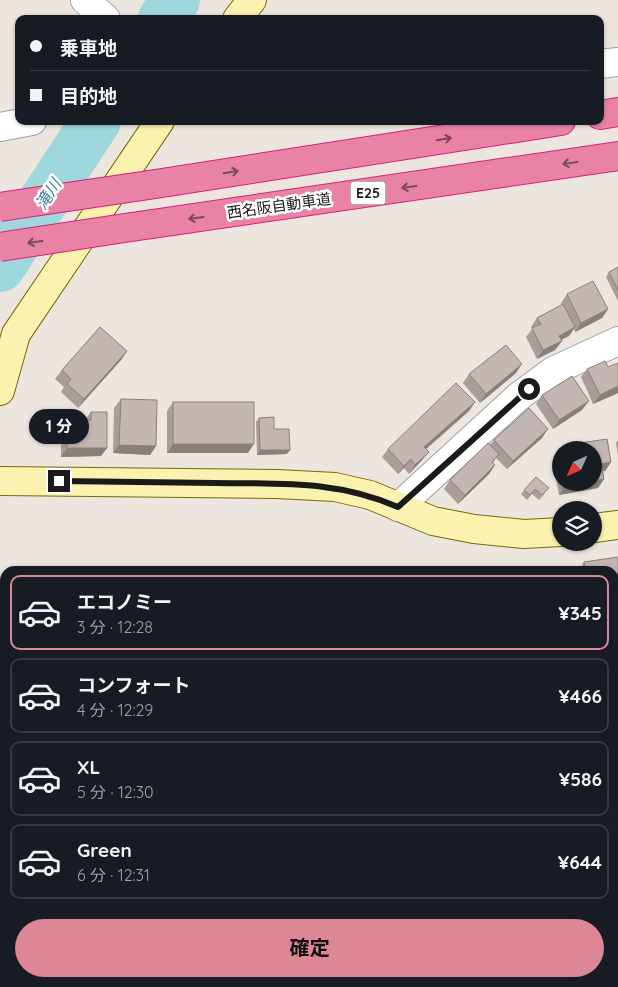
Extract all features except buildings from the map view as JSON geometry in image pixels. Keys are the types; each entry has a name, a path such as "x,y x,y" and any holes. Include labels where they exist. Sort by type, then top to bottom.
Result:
{"highway":[{"path":"604,114 618,112"},
{"path":"0,207 535,125"},
{"name":"西名阪自動車道","path":"0,247 618,156"}],"street":[{"path":"85,0 102,15"},
{"path":"239,15 252,0"},
{"path":"604,64 618,62"},
{"path":"0,127 15,124"},
{"path":"0,391 16,334 157,125"},
{"path":"398,507 518,397 553,371 618,341"},
{"path":"0,481 277,484 335,487 370,495 433,521 474,529 524,534 552,532"},
{"path":"602,527 618,525"}],"waterway":[{"name":"滝川","path":"166,15 175,0"},
{"name":"滝川","path":"0,267 93,125"}],"route":[{"path":"59,481 277,484 335,487 370,495 398,507 529,389"}]}
